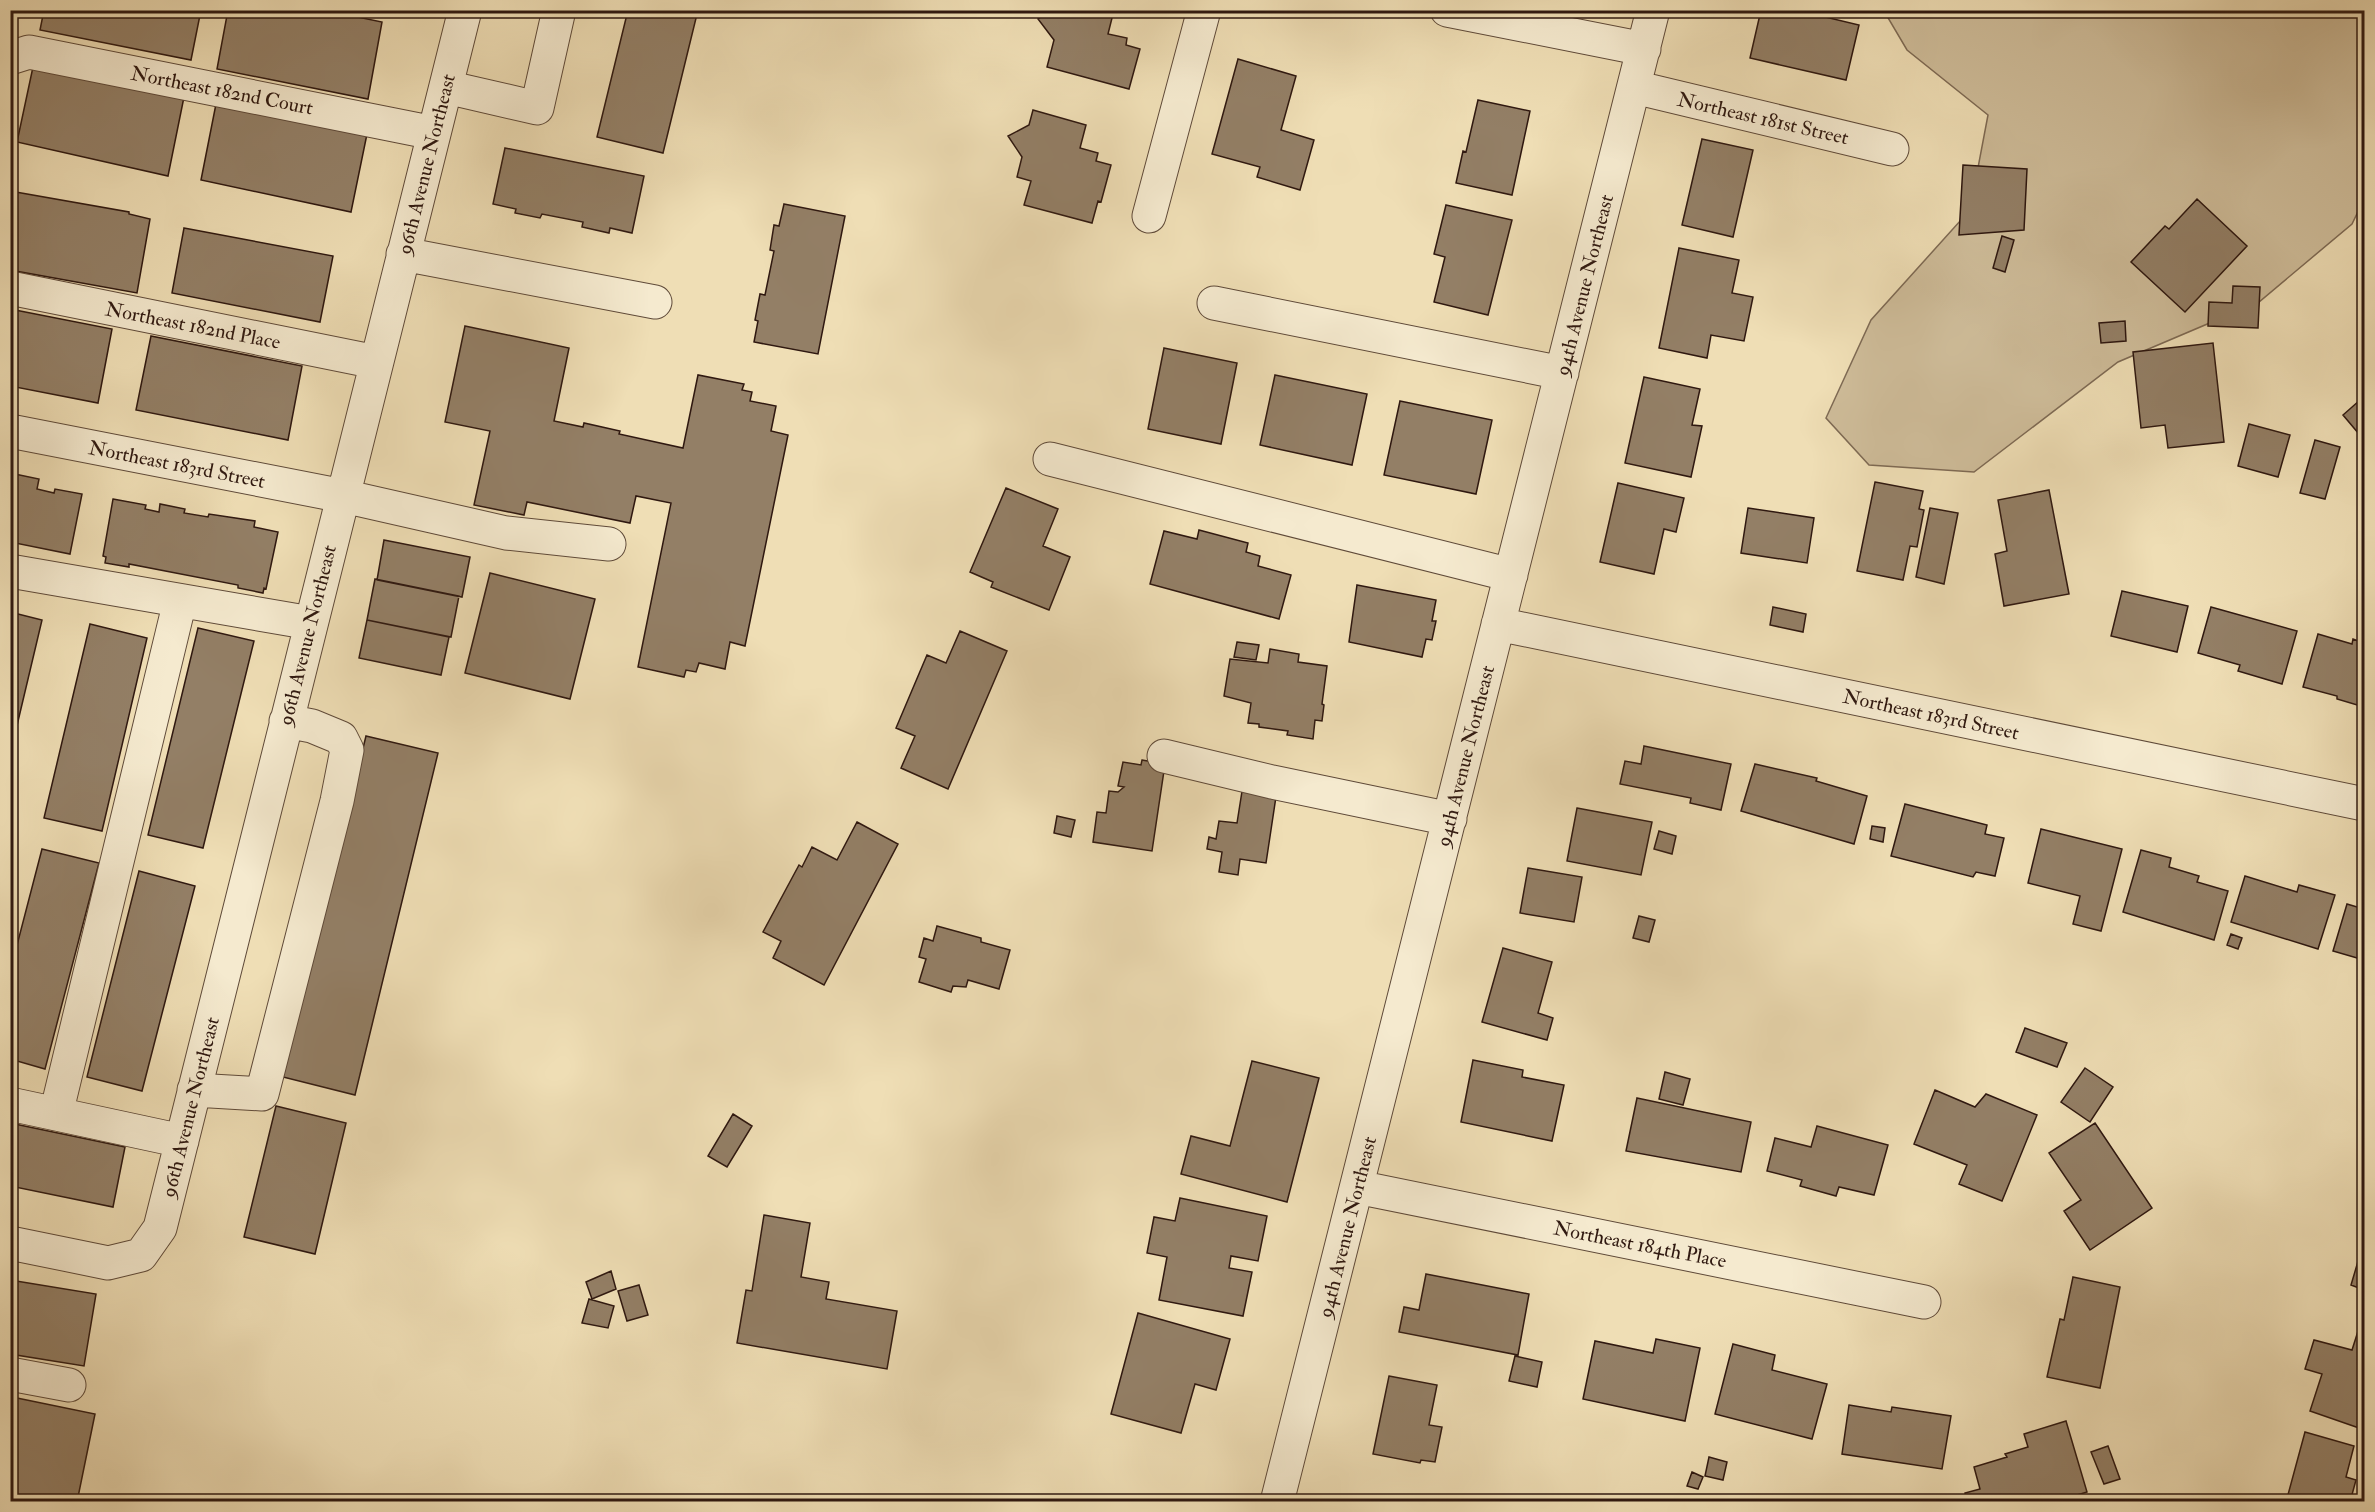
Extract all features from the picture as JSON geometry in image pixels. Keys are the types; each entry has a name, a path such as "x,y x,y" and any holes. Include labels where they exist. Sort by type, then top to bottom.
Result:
{"street":[{"name":"96th Avenue Northeast","path":"10,1243 108,1263 141,1255 160,1228 465,10"},
{"path":"446,87 537,108 559,10"},
{"path":"1149,216 1204,10"},
{"path":"1447,10 1644,49"},
{"name":"94th Avenue Northeast","path":"1277,1502 1653,10"},
{"name":"Northeast 182nd Court","path":"10,58 29,52 434,133"},
{"name":"Northeast 181st Street","path":"1634,87 1892,149"},
{"path":"403,254 655,302"},
{"name":"Northeast 182nd Place","path":"10,288 376,362"},
{"path":"1214,303 1562,373"},
{"name":"Northeast 183rd Street","path":"10,431 343,496 506,533 609,544"},
{"path":"1050,459 1511,575"},
{"path":"10,570 310,623"},
{"path":"56,1114 180,601"},
{"name":"Northeast 183rd Street","path":"1498,624 2364,804"},
{"path":"194,1090 262,1094 337,801 347,750 341,738 312,726 286,721"},
{"path":"1164,756 1272,782 1450,819"},
{"path":"10,1104 182,1141"},
{"name":"Northeast 184th Place","path":"1357,1187 1924,1302"},
{"path":"10,1374 69,1385"}],"shaded area":[{"path":"1884,11 2364,11 2364,199 2352,224 2259,302 2118,362 1974,472 1869,465 1826,418 1871,320 1970,210 1988,115 1907,50"}],"building":[{"path":"44,10 201,10 191,60 40,30"},
{"path":"228,10 324,10 382,22 368,99 217,69"},
{"path":"628,10 698,10 663,153 597,137"},
{"path":"1051,10 1114,10 1108,34 1127,38 1126,45 1140,49 1129,89 1047,67 1054,40 1038,19"},
{"path":"1761,10 1796,10 1859,25 1846,80 1750,58"},
{"path":"1238,59 1296,76 1281,130 1314,140 1300,190 1257,177 1260,167 1212,154"},
{"path":"33,67 184,97 168,176 17,142"},
{"path":"1478,100 1530,111 1512,195 1456,183"},
{"path":"216,104 367,134 351,212 201,180"},
{"path":"1033,110 1086,125 1080,148 1098,153 1096,161 1111,165 1101,202 1098,201 1092,223 1024,205 1031,181 1017,177 1022,157 1008,136 1029,125"},
{"path":"1702,139 1753,150 1733,237 1682,225"},
{"path":"505,148 644,176 632,233 610,228 609,233 582,227 583,222 542,214 540,218 515,213 516,209 493,204"},
{"path":"1963,165 2027,169 2024,230 1959,235"},
{"path":"10,191 129,212 129,214 150,219 137,293 10,270"},
{"path":"2197,199 2247,246 2185,312 2131,262 2165,226 2169,229"},
{"path":"784,204 845,216 818,354 754,342 760,294 765,295 774,251 770,250 774,225 779,226"},
{"path":"1446,205 1512,220 1488,315 1434,302 1445,257 1434,254"},
{"path":"184,228 333,256 320,322 172,293"},
{"path":"2002,236 2014,240 2005,272 1993,268"},
{"path":"1679,248 1739,260 1732,293 1753,297 1744,341 1711,335 1707,358 1659,348"},
{"path":"2233,286 2260,287 2258,328 2208,326 2209,302 2232,303"},
{"path":"10,309 112,329 98,403 10,386"},
{"path":"2125,321 2126,341 2101,343 2099,323"},
{"path":"465,326 569,348 554,421 583,427 584,423 620,431 619,434 683,448 698,375 744,384 742,390 752,392 750,401 776,406 771,431 788,435 745,646 730,642 725,669 699,663 696,672 686,670 684,677 638,667 671,503 636,496 630,523 527,502 524,515 474,505 490,431 445,422"},
{"path":"151,336 302,366 288,440 136,410"},
{"path":"2213,343 2224,442 2168,448 2165,425 2141,428 2133,352"},
{"path":"1164,348 1237,363 1221,444 1148,429"},
{"path":"1275,375 1367,394 1352,465 1260,445"},
{"path":"1644,377 1700,389 1692,425 1702,426 1691,477 1625,463"},
{"path":"2360,400 2364,405 2364,440 2343,415"},
{"path":"1400,401 1492,420 1476,494 1384,475"},
{"path":"2249,424 2290,435 2278,477 2238,466"},
{"path":"2315,440 2340,447 2325,499 2300,493"},
{"path":"10,473 39,479 37,489 54,493 55,489 82,494 70,554 10,542"},
{"path":"1875,482 1923,491 1919,509 1924,510 1917,547 1910,546 1903,580 1857,571"},
{"path":"1618,483 1684,498 1676,532 1664,529 1654,574 1600,562"},
{"path":"1006,488 1058,509 1043,546 1070,557 1049,610 991,587 993,582 970,572"},
{"path":"2049,490 2069,594 2004,606 1995,554 2007,551 1998,500"},
{"path":"113,499 146,505 145,509 159,512 160,504 185,509 184,513 208,517 209,514 255,521 254,527 278,532 266,589 264,588 263,593 238,588 238,585 129,564 129,567 105,563 106,557 103,556"},
{"path":"1748,508 1814,518 1807,563 1741,553"},
{"path":"1930,508 1958,513 1944,584 1916,577"},
{"path":"1199,530 1248,543 1246,552 1260,556 1258,566 1291,575 1279,619 1150,584 1164,531 1197,539"},
{"path":"384,540 470,557 462,597 377,580"},
{"path":"490,573 595,599 570,699 465,673"},
{"path":"375,579 459,596 451,637 367,620"},
{"path":"1357,585 1436,600 1432,621 1436,621 1432,640 1426,639 1422,657 1349,642"},
{"path":"2122,591 2188,606 2177,652 2111,636"},
{"path":"1773,607 1806,614 1803,632 1770,625"},
{"path":"2211,607 2297,631 2282,684 2238,671 2240,665 2198,653"},
{"path":"10,612 42,620 10,755"},
{"path":"367,620 449,637 441,675 359,658"},
{"path":"90,624 147,638 102,831 44,818"},
{"path":"198,628 254,641 203,848 148,835"},
{"path":"960,631 1007,651 948,789 901,768 915,736 896,728 927,655 946,663"},
{"path":"2318,634 2352,644 2353,639 2364,643 2364,707 2337,699 2337,696 2303,687"},
{"path":"1237,642 1259,645 1256,660 1234,657"},
{"path":"1270,649 1299,654 1298,662 1327,666 1322,721 1315,720 1313,739 1287,735 1288,731 1248,723 1251,703 1224,696 1230,659 1268,663"},
{"path":"366,736 438,753 355,1095 283,1077"},
{"path":"1644,746 1731,764 1721,810 1690,803 1691,798 1620,784 1625,761 1641,764"},
{"path":"1142,760 1165,764 1152,851 1093,842 1097,812 1106,813 1109,791 1118,792 1124,787 1118,786 1123,762 1141,765"},
{"path":"1755,764 1817,778 1816,781 1867,796 1854,844 1741,811"},
{"path":"1243,785 1277,790 1266,863 1240,859 1238,875 1219,872 1222,852 1207,849 1209,837 1216,839 1219,821 1237,823"},
{"path":"1905,804 1987,825 1985,834 2004,838 1995,876 1976,872 1973,877 1891,856"},
{"path":"1577,808 1652,822 1641,875 1567,861"},
{"path":"1057,816 1075,820 1071,837 1054,833"},
{"path":"857,822 898,844 824,985 773,958 781,941 763,932 799,865 802,867 812,847 837,860"},
{"path":"1872,826 1885,828 1883,842 1870,839"},
{"path":"2041,829 2122,849 2101,931 2073,924 2080,896 2028,883"},
{"path":"1659,831 1676,836 1672,854 1654,849"},
{"path":"42,849 99,863 45,1069 10,1059 10,972"},
{"path":"2141,850 2171,858 2169,867 2199,876 2197,882 2228,891 2214,940 2123,912"},
{"path":"1528,868 1582,877 1574,922 1520,913"},
{"path":"139,871 195,886 142,1091 87,1077"},
{"path":"2245,876 2297,892 2299,885 2335,895 2318,949 2231,922"},
{"path":"2347,904 2364,909 2364,960 2333,951"},
{"path":"1639,916 1655,920 1649,942 1633,938"},
{"path":"937,926 981,938 981,942 1010,950 999,989 968,980 966,987 953,986 951,992 919,982 926,959 919,957 924,938 933,941"},
{"path":"2231,934 2242,938 2238,949 2227,945"},
{"path":"1503,948 1552,962 1538,1013 1553,1018 1547,1040 1482,1022"},
{"path":"2025,1028 2067,1043 2057,1067 2016,1052"},
{"path":"1473,1060 1523,1070 1522,1077 1564,1085 1552,1141 1461,1122"},
{"path":"1252,1061 1319,1078 1287,1202 1181,1174 1191,1136 1230,1146"},
{"path":"2085,1068 2113,1087 2090,1122 2061,1102"},
{"path":"1665,1072 1690,1079 1683,1105 1659,1099"},
{"path":"1935,1090 1975,1107 1986,1094 2037,1115 2002,1201 1959,1184 1967,1165 1914,1144"},
{"path":"1637,1098 1751,1122 1741,1172 1626,1151"},
{"path":"276,1106 346,1123 315,1254 244,1237"},
{"path":"733,1114 752,1126 727,1167 708,1156"},
{"path":"10,1123 125,1147 113,1207 10,1186"},
{"path":"2095,1123 2152,1208 2090,1250 2064,1211 2081,1200 2049,1153"},
{"path":"1817,1126 1888,1145 1874,1195 1839,1187 1836,1196 1800,1186 1802,1180 1767,1171 1775,1138 1811,1147"},
{"path":"1180,1198 1267,1216 1258,1261 1231,1256 1229,1268 1252,1272 1243,1316 1159,1300 1167,1257 1147,1253 1154,1217 1175,1221"},
{"path":"764,1215 810,1223 801,1277 829,1282 826,1299 897,1311 887,1369 737,1343 746,1290 752,1291"},
{"path":"2364,1241 2364,1290 2351,1285"},
{"path":"611,1271 616,1289 592,1299 586,1282"},
{"path":"1426,1274 1529,1294 1518,1355 1399,1332 1404,1307 1419,1310"},
{"path":"2073,1277 2120,1287 2100,1388 2047,1377 2060,1319 2064,1320"},
{"path":"10,1280 96,1294 84,1366 10,1354"},
{"path":"639,1285 648,1315 627,1321 618,1291"},
{"path":"589,1299 614,1306 608,1328 582,1323"},
{"path":"1138,1313 1230,1339 1216,1390 1195,1384 1181,1433 1111,1414"},
{"path":"2359,1328 2364,1330 2364,1412 2359,1428 2310,1411 2322,1374 2305,1369 2314,1340 2352,1350"},
{"path":"1656,1339 1700,1348 1685,1421 1583,1399 1595,1341 1653,1353"},
{"path":"1733,1344 1775,1355 1772,1370 1827,1384 1812,1439 1715,1414"},
{"path":"1515,1356 1542,1362 1537,1387 1509,1381"},
{"path":"1389,1376 1437,1385 1429,1425 1442,1427 1435,1462 1421,1460 1420,1463 1373,1454"},
{"path":"17,1398 95,1414 77,1502 10,1502 10,1432"},
{"path":"1849,1405 1891,1412 1892,1407 1951,1416 1942,1469 1842,1454"},
{"path":"2066,1421 2087,1492 2054,1502 1967,1502 1965,1493 1980,1489 1974,1467 2007,1457 2005,1454 2028,1447 2024,1434"},
{"path":"2305,1432 2354,1446 2346,1477 2356,1480 2350,1502 2286,1502"},
{"path":"2108,1446 2120,1479 2104,1484 2091,1452"},
{"path":"1709,1457 1727,1462 1723,1480 1705,1476"},
{"path":"1692,1472 1703,1477 1698,1489 1687,1486"},
{"path":"758,1495 792,1502 756,1502"}]}
